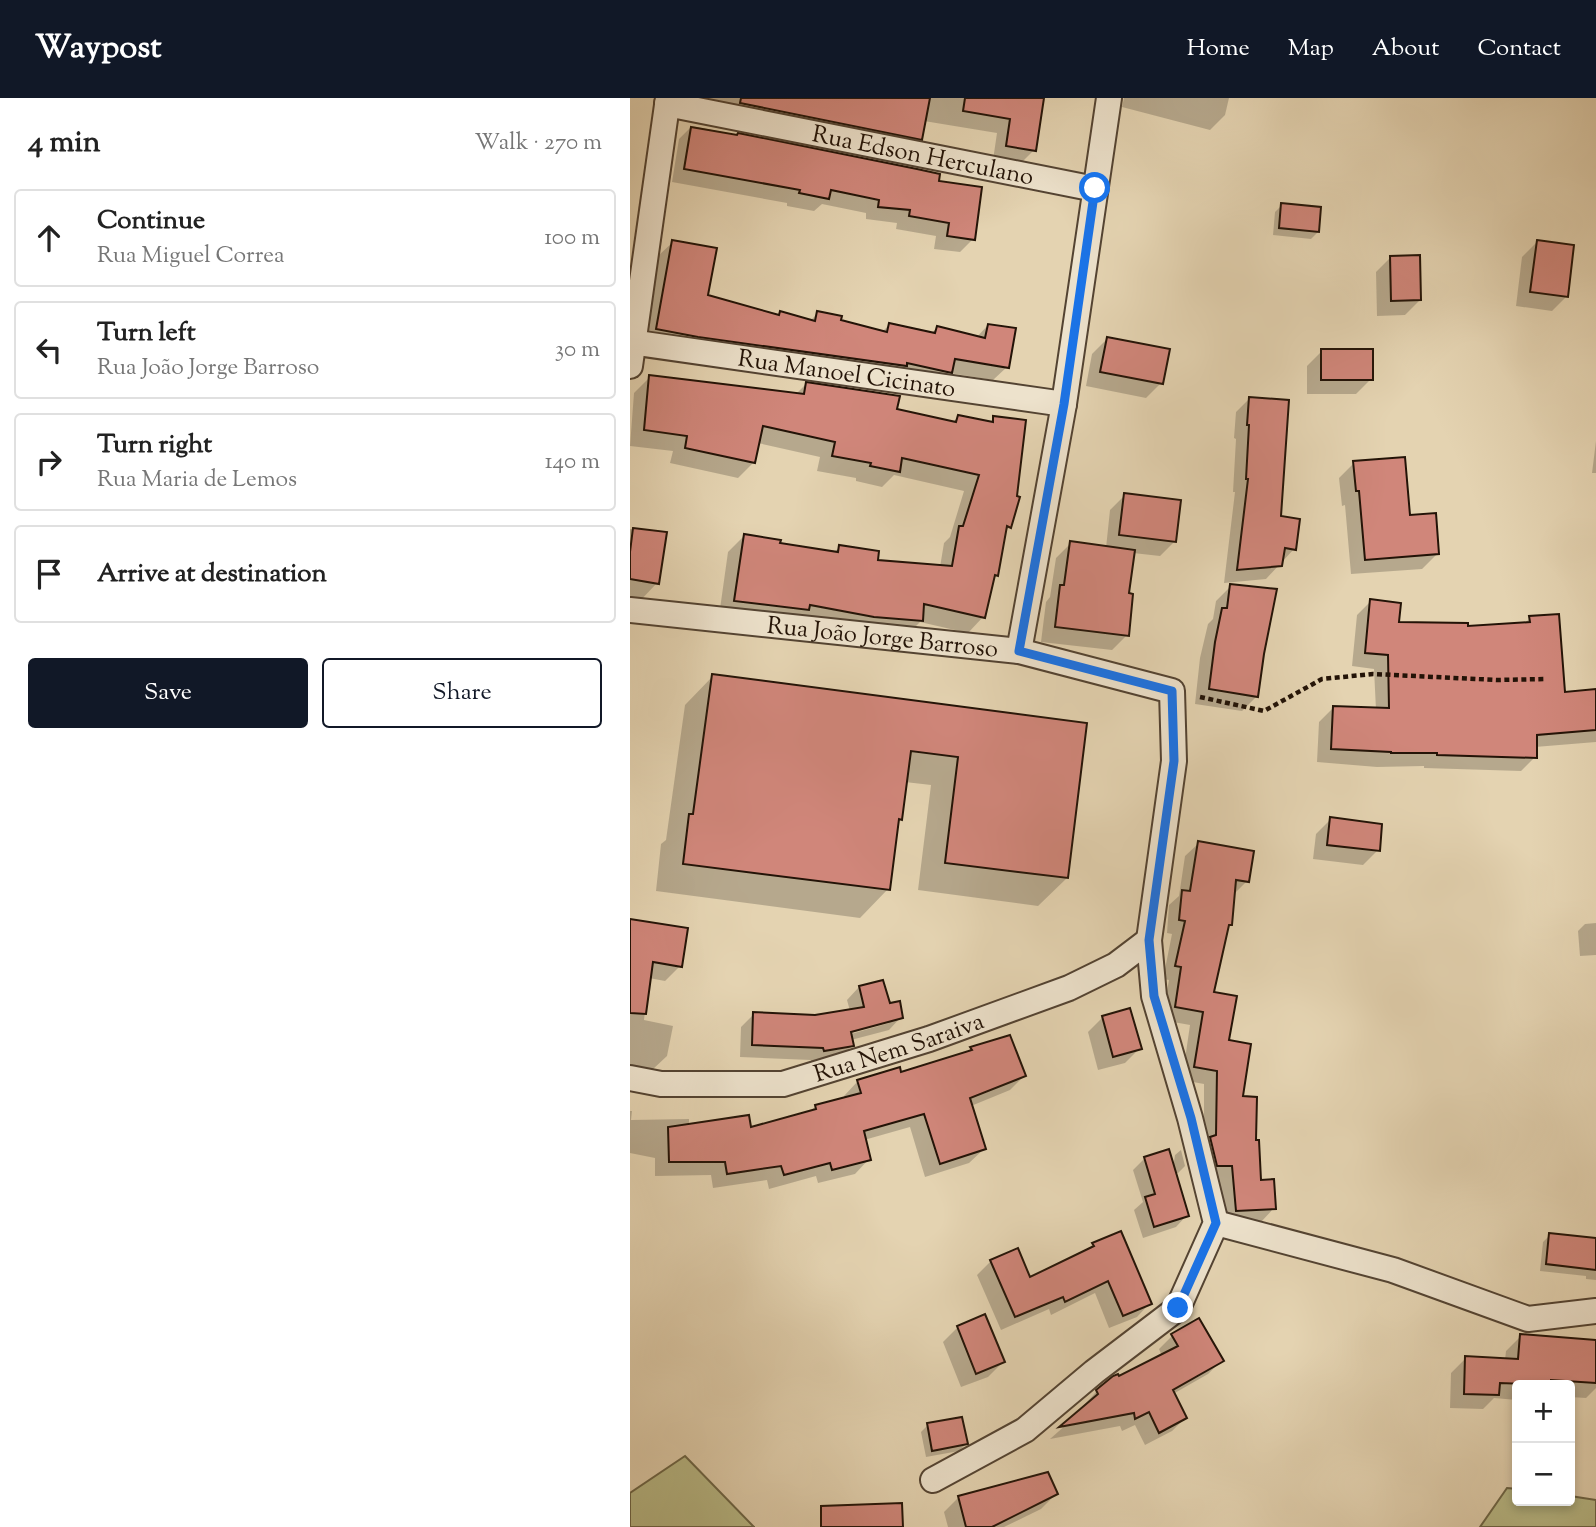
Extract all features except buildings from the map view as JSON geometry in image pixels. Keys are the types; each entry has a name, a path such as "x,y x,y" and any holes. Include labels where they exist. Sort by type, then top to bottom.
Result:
{"street":[{"path":"1019,651 1064,404 1109,98"},
{"path":"631,350 668,101"},
{"name":"Rua Edson Herculano","path":"668,101 1095,188"},
{"name":"Rua Manoel Cicinato","path":"631,350 1064,404"},
{"name":"Rua João Jorge Barroso","path":"630,610 1019,651 1172,691"},
{"path":"933,1480 1025,1430 1094,1372 1178,1308 1216,1223 1191,1118 1154,996 1149,940 1174,761 1172,691"},
{"name":"Rua Nem Saraiva","path":"630,1078 661,1084 783,1084 929,1039 1069,988 1116,965 1149,940"},
{"path":"1216,1223 1393,1270 1528,1319 1596,1311"}],"path":[{"path":"1172,691 1264,711 1322,679 1373,674 1497,680 1546,679"}],"green space":[{"path":"685,1456 754,1527 630,1527 630,1493"},
{"path":"1507,1488 1512,1488 1512,1506 1575,1506 1575,1497 1596,1500 1596,1527 1480,1527"}],"route":[{"path":"1095,188 1064,404 1019,651 1172,691 1174,761 1149,940 1154,996 1191,1118 1216,1223 1178,1308"}]}
